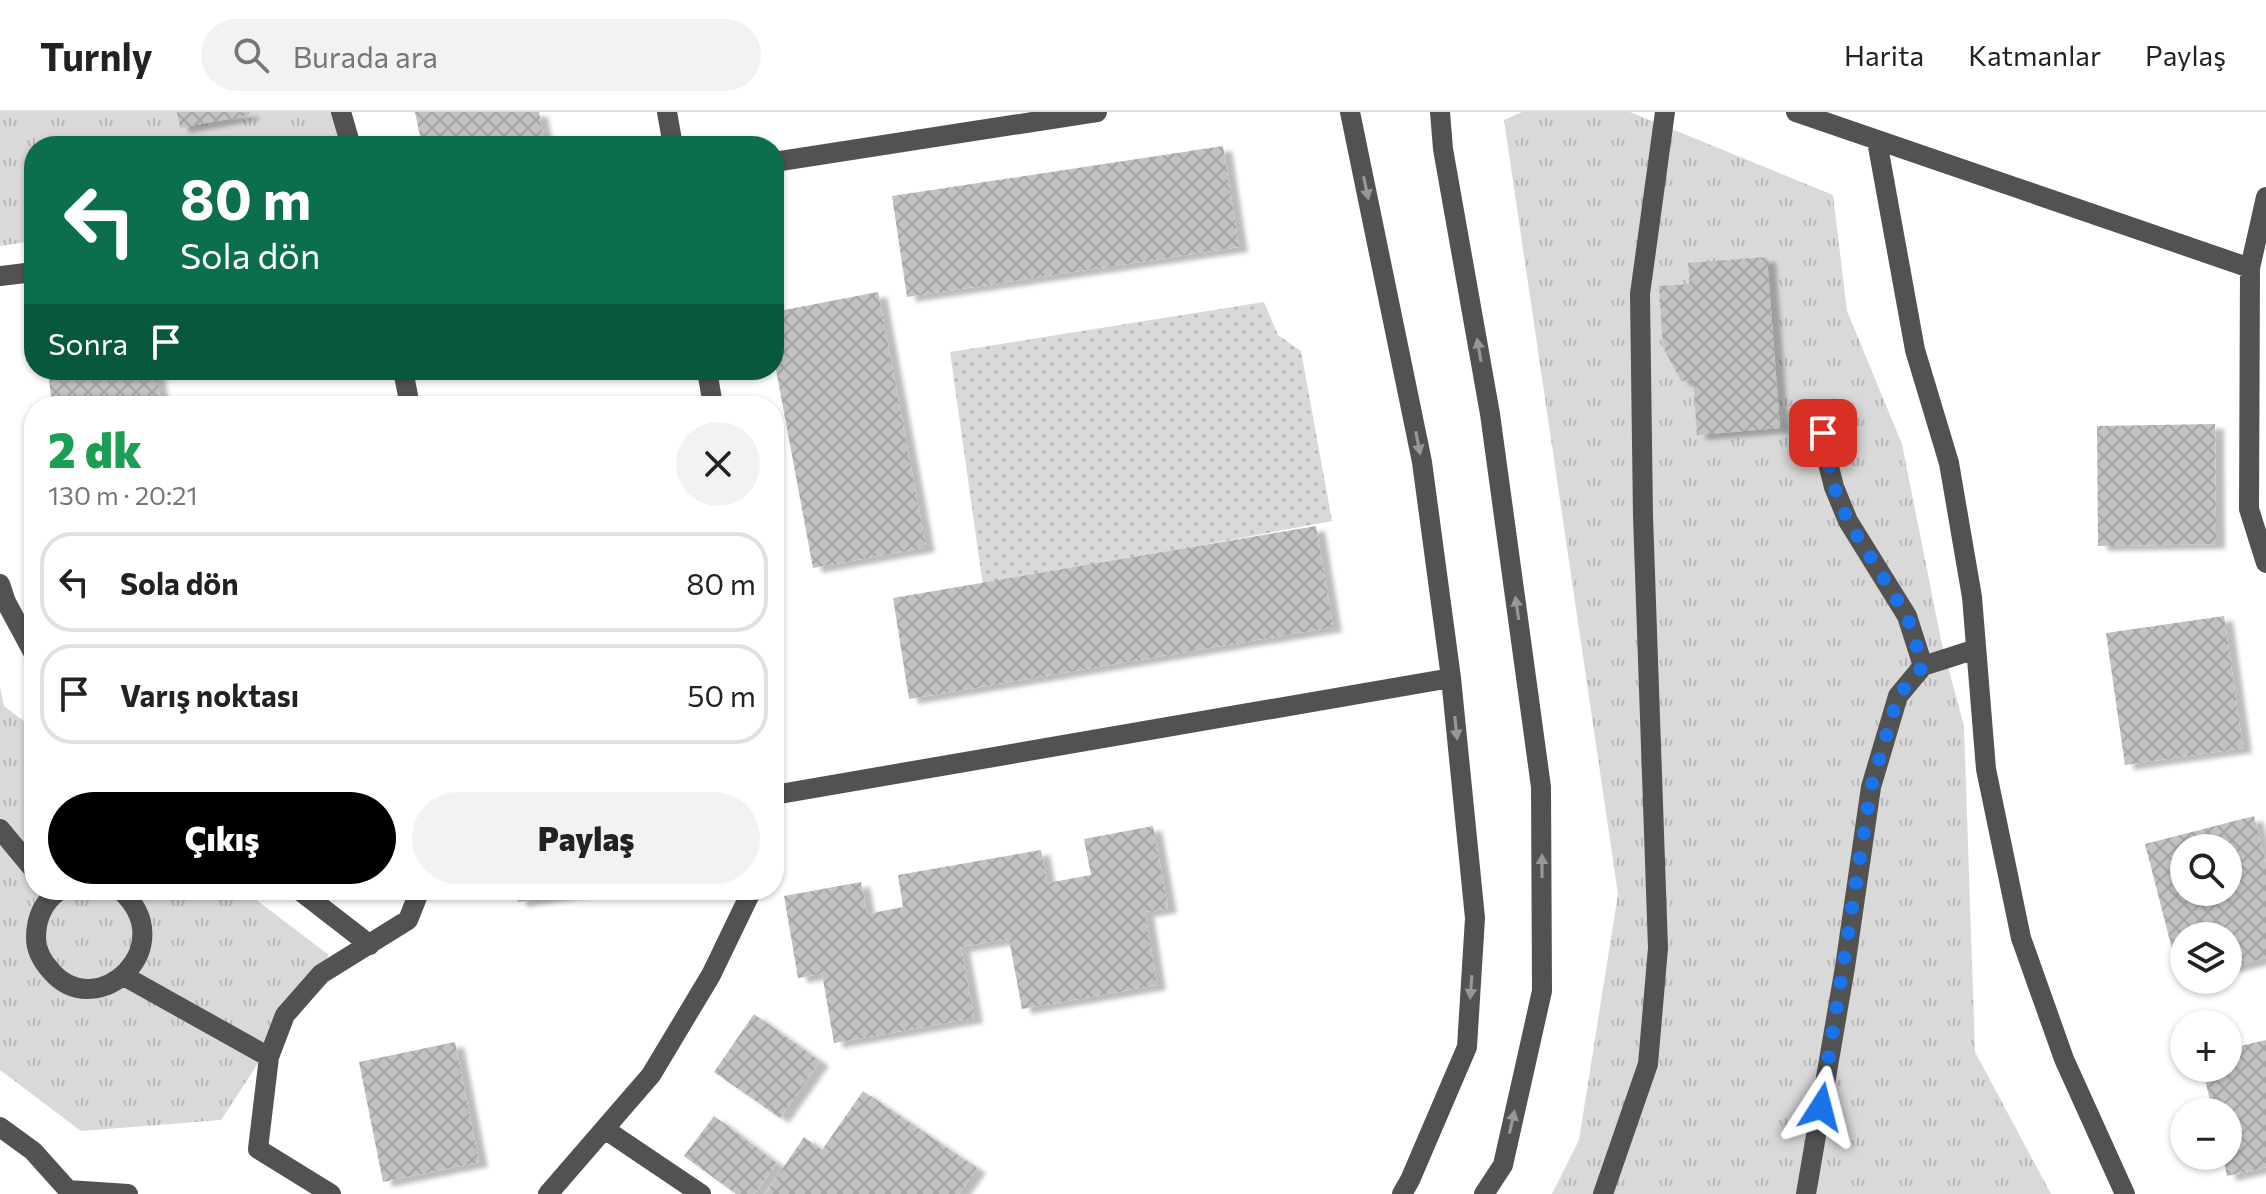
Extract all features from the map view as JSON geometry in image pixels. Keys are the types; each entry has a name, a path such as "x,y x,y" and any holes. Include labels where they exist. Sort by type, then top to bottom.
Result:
{"street":[{"path":"341,112 348,136"},
{"path":"667,112 671,136"},
{"path":"784,160 1097,112"},
{"path":"1350,112 1422,462 1451,678 1475,918 1467,1047 1402,1194"},
{"path":"1440,112 1443,149 1490,414 1541,787 1542,991 1503,1165 1484,1194"},
{"path":"1603,1194 1648,1064 1658,948 1643,516 1640,294 1665,112"},
{"path":"1807,114 1877,141 2250,268"},
{"path":"1877,141 1915,350 1949,463 1972,597 1986,769 2021,938 2064,1059 2125,1194"},
{"path":"2266,197 2250,268 2249,509 2266,563"},
{"path":"0,276 24,273"},
{"path":"1821,415 1825,451 1834,487 1860,543 1907,616 1923,666"},
{"path":"0,584 24,635"},
{"path":"1806,1194 1845,967 1871,787 1898,696 1923,666 1976,649"},
{"path":"784,793 1451,678"},
{"path":"0,829 24,858"},
{"path":"48,900 36,925 36,944 43,962 55,976 71,985 90,988 108,985 124,976 135,963 142,947 143,931 139,914 131,900"},
{"path":"312,900 370,945"},
{"path":"331,1194 258,1149 269,1057 285,1015 321,974 408,920 416,900"},
{"path":"548,1194 651,1075 711,975 747,900"},
{"path":"124,976 269,1057"},
{"path":"0,1127 33,1151 68,1192 128,1194"},
{"path":"606,1130 701,1194"}],"green space":[{"path":"0,112 345,112 350,136 24,136 24,242 0,246"},
{"path":"1522,112 1630,112 1833,195 1847,311 1902,444 1941,640 1964,726 1975,1052 2051,1194 1552,1194 1579,1140 1618,894 1504,120"},
{"path":"1264,302 1278,335 1301,351 1332,521 983,586 950,352"},
{"path":"0,687 4,706 24,721 24,900 256,900 329,955 221,1120 81,1131 0,1070"}],"building":[{"path":"177,112 250,112 250,115 180,128"},
{"path":"415,112 539,112 543,136 420,136"},
{"path":"1223,146 1239,247 907,297 892,196"},
{"path":"1767,257 1780,428 1697,435 1693,379 1681,381 1663,347 1659,286 1690,284 1688,263"},
{"path":"878,292 926,547 813,568 784,413 784,396 781,396 778,380 784,380 784,310"},
{"path":"49,380 157,380 160,396 51,396"},
{"path":"2215,424 2216,544 2098,546 2097,426"},
{"path":"1316,526 1333,627 909,699 893,598"},
{"path":"2224,616 2243,748 2125,765 2106,633"},
{"path":"2254,816 2266,863 2266,958 2242,964 2242,922 2170,922 2170,941 2145,844 2170,838 2170,906 2242,906 2242,834 2184,834"},
{"path":"1153,826 1168,908 1145,912 1157,985 1022,1009 1009,939 961,947 974,1018 834,1043 822,974 798,978 784,896 861,882 867,914 903,907 898,875 1041,850 1047,883 1091,875 1084,839"},
{"path":"754,1014 820,1061 780,1118 714,1072"},
{"path":"2266,1040 2266,1167 2227,1176 2226,1170 2242,1170 2242,1098 2210,1098 2206,1082 2242,1082 2242,1046"},
{"path":"455,1042 479,1162 383,1182 359,1062"},
{"path":"863,1091 977,1168 959,1194 765,1194 804,1137 822,1150"},
{"path":"714,1116 777,1163 754,1194 736,1194 684,1156"}],"route":[{"path":"1821,1107 1871,787 1898,696 1923,666 1907,616 1848,521 1834,487 1823,433"}]}
